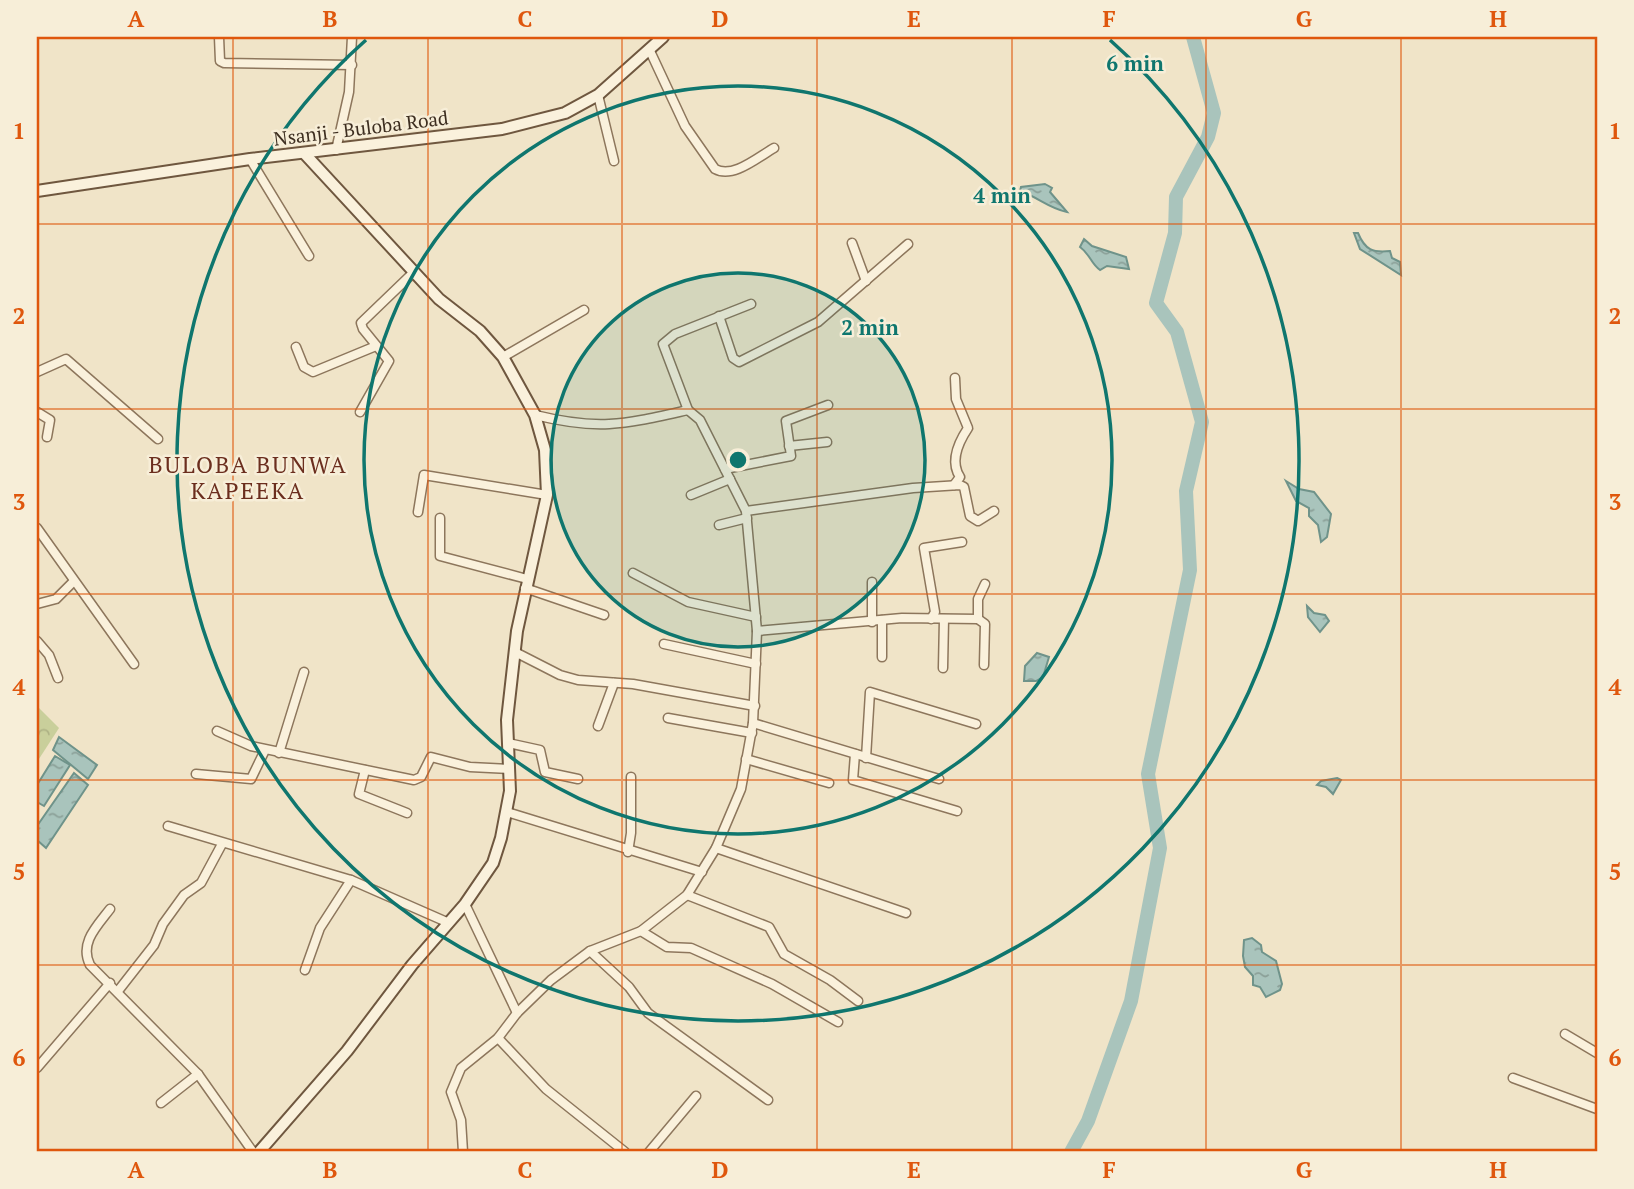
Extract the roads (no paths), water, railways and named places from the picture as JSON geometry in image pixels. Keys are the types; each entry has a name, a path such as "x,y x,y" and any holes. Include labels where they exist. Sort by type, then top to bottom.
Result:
{"street":[{"path":"219,37 221,62 352,65"},
{"path":"336,150 346,112 352,65 352,37"},
{"name":"Nsanji - Buloba Road","path":"37,191 250,159 502,129 565,113 598,95 663,37"},
{"path":"650,51 685,126 715,169 722,173 731,172 775,148"},
{"path":"598,95 614,161"},
{"path":"259,1152 347,1051 412,965 465,904 493,863 507,812 510,769 507,720 515,652 526,583 547,495 545,450 535,415 503,357 480,331 439,299 304,153"},
{"path":"250,159 310,256"},
{"path":"852,243 866,281"},
{"path":"719,316 733,358 739,362 818,322 908,244"},
{"path":"360,412 389,360 363,330 363,319 414,272"},
{"path":"463,1152 461,1120 451,1092 461,1069 498,1038 517,1013 551,980 590,951 641,931 687,895 716,848 741,789 755,706 757,631 746,515 700,420 688,410 663,344 675,334 751,304"},
{"path":"503,357 583,310"},
{"path":"296,347 304,367 313,372 376,346"},
{"path":"37,372 66,359 158,439"},
{"path":"954,485 960,477 955,458 968,428 956,399 955,378"},
{"path":"725,469 792,456 786,421 828,405"},
{"path":"535,415 565,422 618,425 688,410"},
{"path":"37,412 50,420 47,436"},
{"path":"789,446 827,442"},
{"path":"418,512 424,475 547,495"},
{"path":"691,495 730,479"},
{"path":"719,525 746,515 954,485 964,486 970,516 978,521 995,511"},
{"path":"440,518 440,556 526,583 604,615"},
{"path":"37,528 134,664"},
{"path":"931,620 936,612 924,548 962,542"},
{"path":"633,573 688,602 756,617"},
{"path":"37,604 55,599 75,581"},
{"path":"872,582 872,622"},
{"path":"978,619 978,599 985,584"},
{"path":"943,668 944,619"},
{"path":"757,631 882,620 978,619 985,624 984,665"},
{"path":"882,620 882,657"},
{"path":"37,641 49,655 58,678"},
{"path":"664,644 756,664"},
{"path":"515,652 561,675 755,706"},
{"path":"279,753 304,672"},
{"path":"598,726 614,683"},
{"path":"866,758 870,692 976,724"},
{"path":"668,718 752,733"},
{"path":"753,723 939,779"},
{"path":"217,731 265,750 414,780 421,777 431,757 470,767 510,769"},
{"path":"508,743 540,750 545,772 578,779"},
{"path":"196,774 251,779 265,750"},
{"path":"855,754 853,780 957,811"},
{"path":"746,759 829,783"},
{"path":"365,771 359,794 407,813"},
{"path":"628,852 631,832 631,776"},
{"path":"507,812 628,852 702,872"},
{"path":"168,826 222,845 351,880 450,923"},
{"path":"118,991 154,945 163,924 184,895 201,883 222,845"},
{"path":"716,848 906,913"},
{"path":"305,970 320,928 351,880"},
{"path":"687,895 769,928 784,954 830,980 858,1001"},
{"path":"465,904 517,1013"},
{"path":"110,909 90,935 86,951 90,965 198,1073 253,1152"},
{"path":"641,931 667,947 691,948 772,984 838,1023"},
{"path":"590,951 629,987 648,1013 768,1100"},
{"path":"37,1068 110,983"},
{"path":"1565,1034 1597,1053"},
{"path":"498,1038 546,1089 625,1152"},
{"path":"161,1103 198,1073"},
{"path":"1513,1078 1597,1109"},
{"path":"649,1152 696,1096"}],"water":[{"path":"1045,184 1052,188 1050,192 1067,212 1020,191 1021,187"},
{"path":"1354,233 1358,233 1370,249 1390,251 1392,258 1400,262 1401,275 1360,249"},
{"path":"1084,239 1092,246 1126,257 1129,269 1107,266 1100,270 1080,247"},
{"path":"1286,481 1299,489 1314,492 1331,514 1327,537 1321,542 1318,525 1309,516 1309,508 1296,501"},
{"path":"1307,606 1314,613 1325,615 1329,621 1320,632 1308,617"},
{"path":"1037,653 1049,657 1043,677 1036,681 1024,681 1025,666"},
{"path":"59,737 97,765 88,779 53,750"},
{"path":"55,756 70,765 44,806 37,802 37,785"},
{"path":"74,773 88,785 46,848 37,840 37,826"},
{"path":"1337,778 1341,780 1333,794 1326,787 1317,785 1321,781"},
{"path":"1252,938 1261,945 1262,952 1276,961 1282,984 1280,990 1266,997 1260,987 1253,985 1253,976 1245,967 1244,940"}],"waterway":[{"path":"1071,1152 1088,1121 1131,1001 1160,848 1148,774 1190,570 1186,491 1202,422 1177,332 1156,303 1175,233 1176,197 1208,137 1214,113 1193,37"}],"district":[{"name":"BULOBA BUNWA KAPEEKA","path":"248,478"}]}
